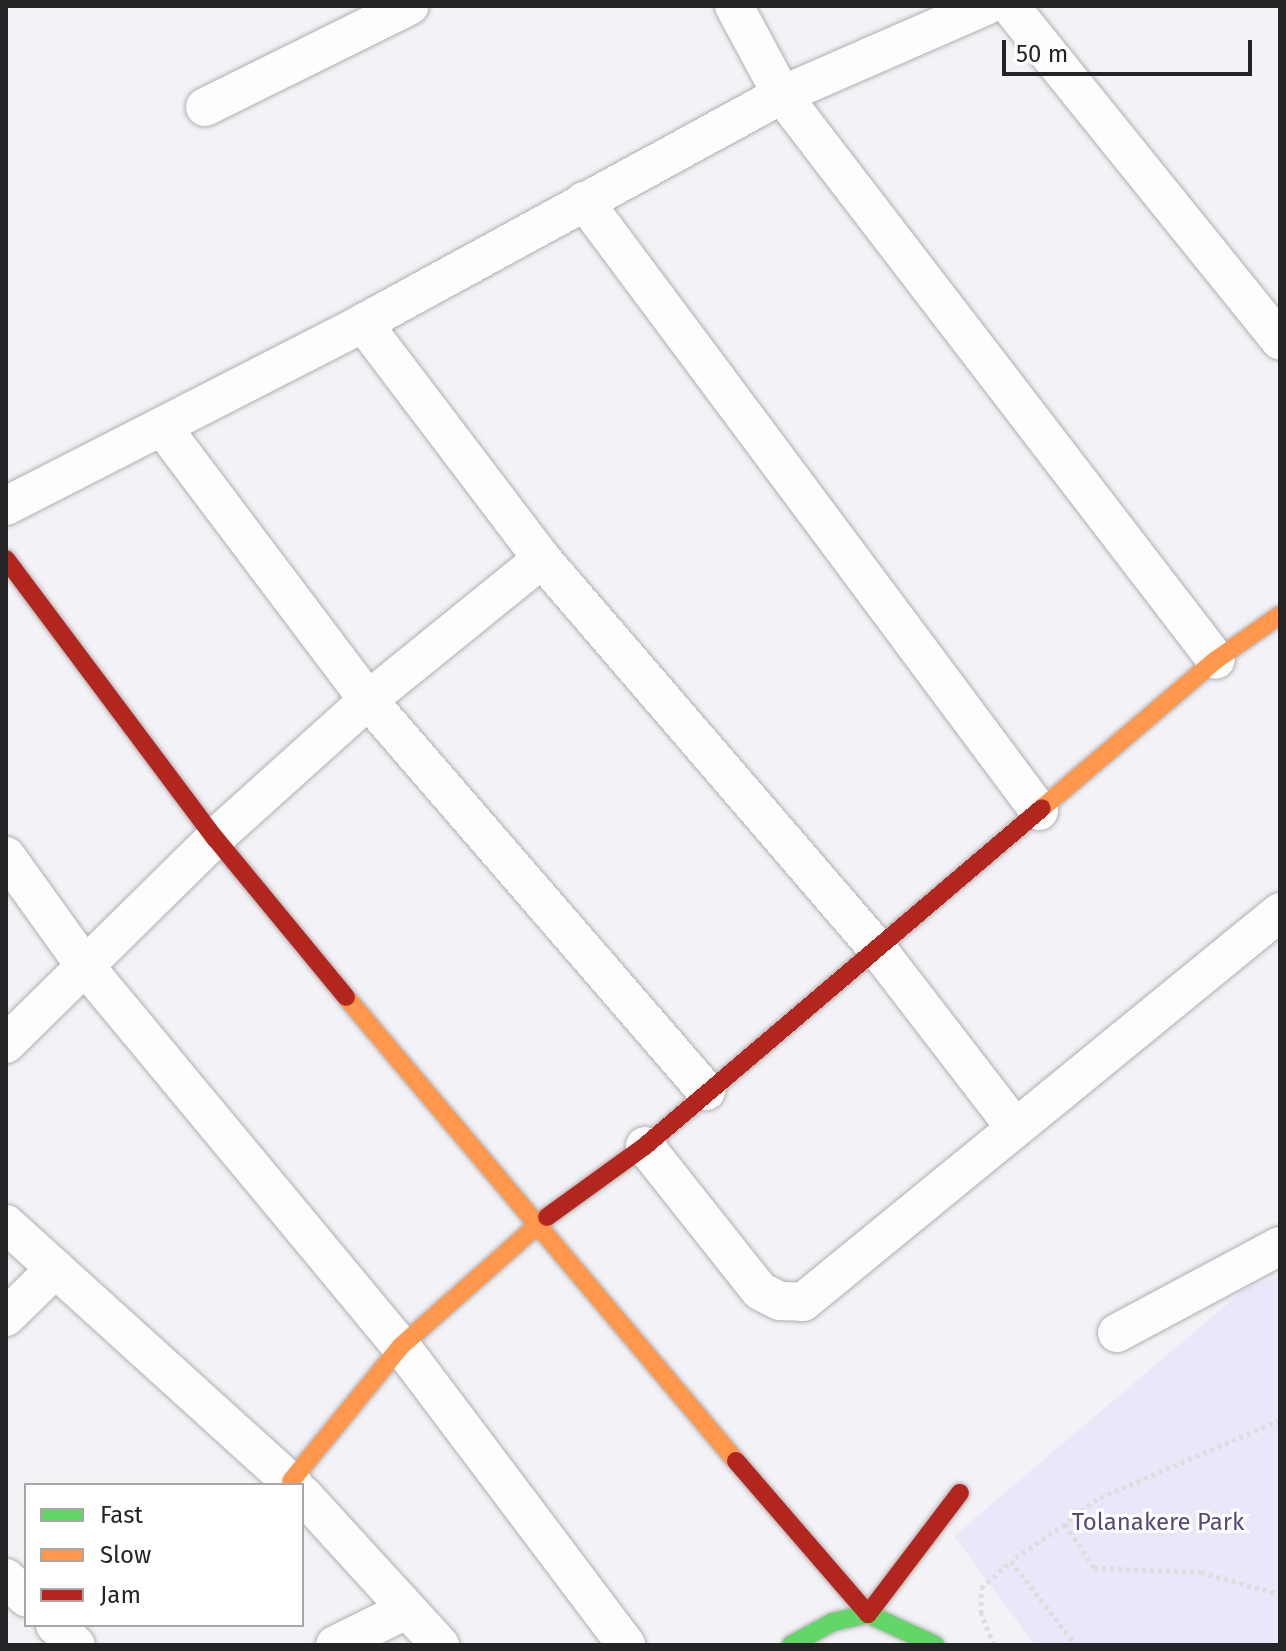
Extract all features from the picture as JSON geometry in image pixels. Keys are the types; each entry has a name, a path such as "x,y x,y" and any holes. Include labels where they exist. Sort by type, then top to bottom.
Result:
{"street":[{"path":"205,107 409,6"},
{"path":"734,6 782,95 1216,660"},
{"path":"6,506 363,323 782,95 986,6"},
{"path":"1010,6 1280,341"},
{"path":"584,201 1039,811"},
{"path":"363,323 542,559 879,951 1014,1126"},
{"path":"163,428 368,700 706,1091"},
{"path":"6,559 215,838 534,1226 868,1614 935,1645"},
{"path":"6,1044 215,838 368,700 542,559"},
{"path":"298,1483 401,1346 534,1226 645,1146 706,1091 879,951 1216,660 1280,615"},
{"path":"6,856 85,966 401,1346 626,1645"},
{"path":"645,1146 760,1291 780,1301 803,1302 1014,1126 1280,912"},
{"path":"6,1224 291,1483"},
{"path":"1117,1333 1280,1246"},
{"path":"6,1317 55,1269"},
{"path":"791,1645 833,1622 868,1614 960,1493"},
{"path":"304,1497 440,1645"},
{"path":"6,1578 24,1595"},
{"path":"335,1645 406,1610"},
{"path":"57,1627 76,1645"}],"path":[{"path":"994,1645 981,1613 981,1588 1011,1561 1097,1499 1280,1420"},
{"path":"1065,1524 1094,1568 1201,1572 1280,1594"},
{"path":"1011,1561 1076,1645"}],"green space":[{"name":"Tolanakere Park","path":"1280,1276 1280,1645 1035,1645 954,1536 1246,1288"}],"traffic: fast":[{"path":"791,1645 833,1622 868,1614 935,1645"}],"traffic: slow":[{"path":"1042,808 1216,660 1280,615"},
{"path":"346,997 736,1461"},
{"path":"291,1481 401,1346 547,1217"}],"traffic: jam":[{"path":"6,559 215,838 346,997"},
{"path":"547,1217 645,1146 1042,808"},
{"path":"736,1461 868,1614 960,1493"}]}
